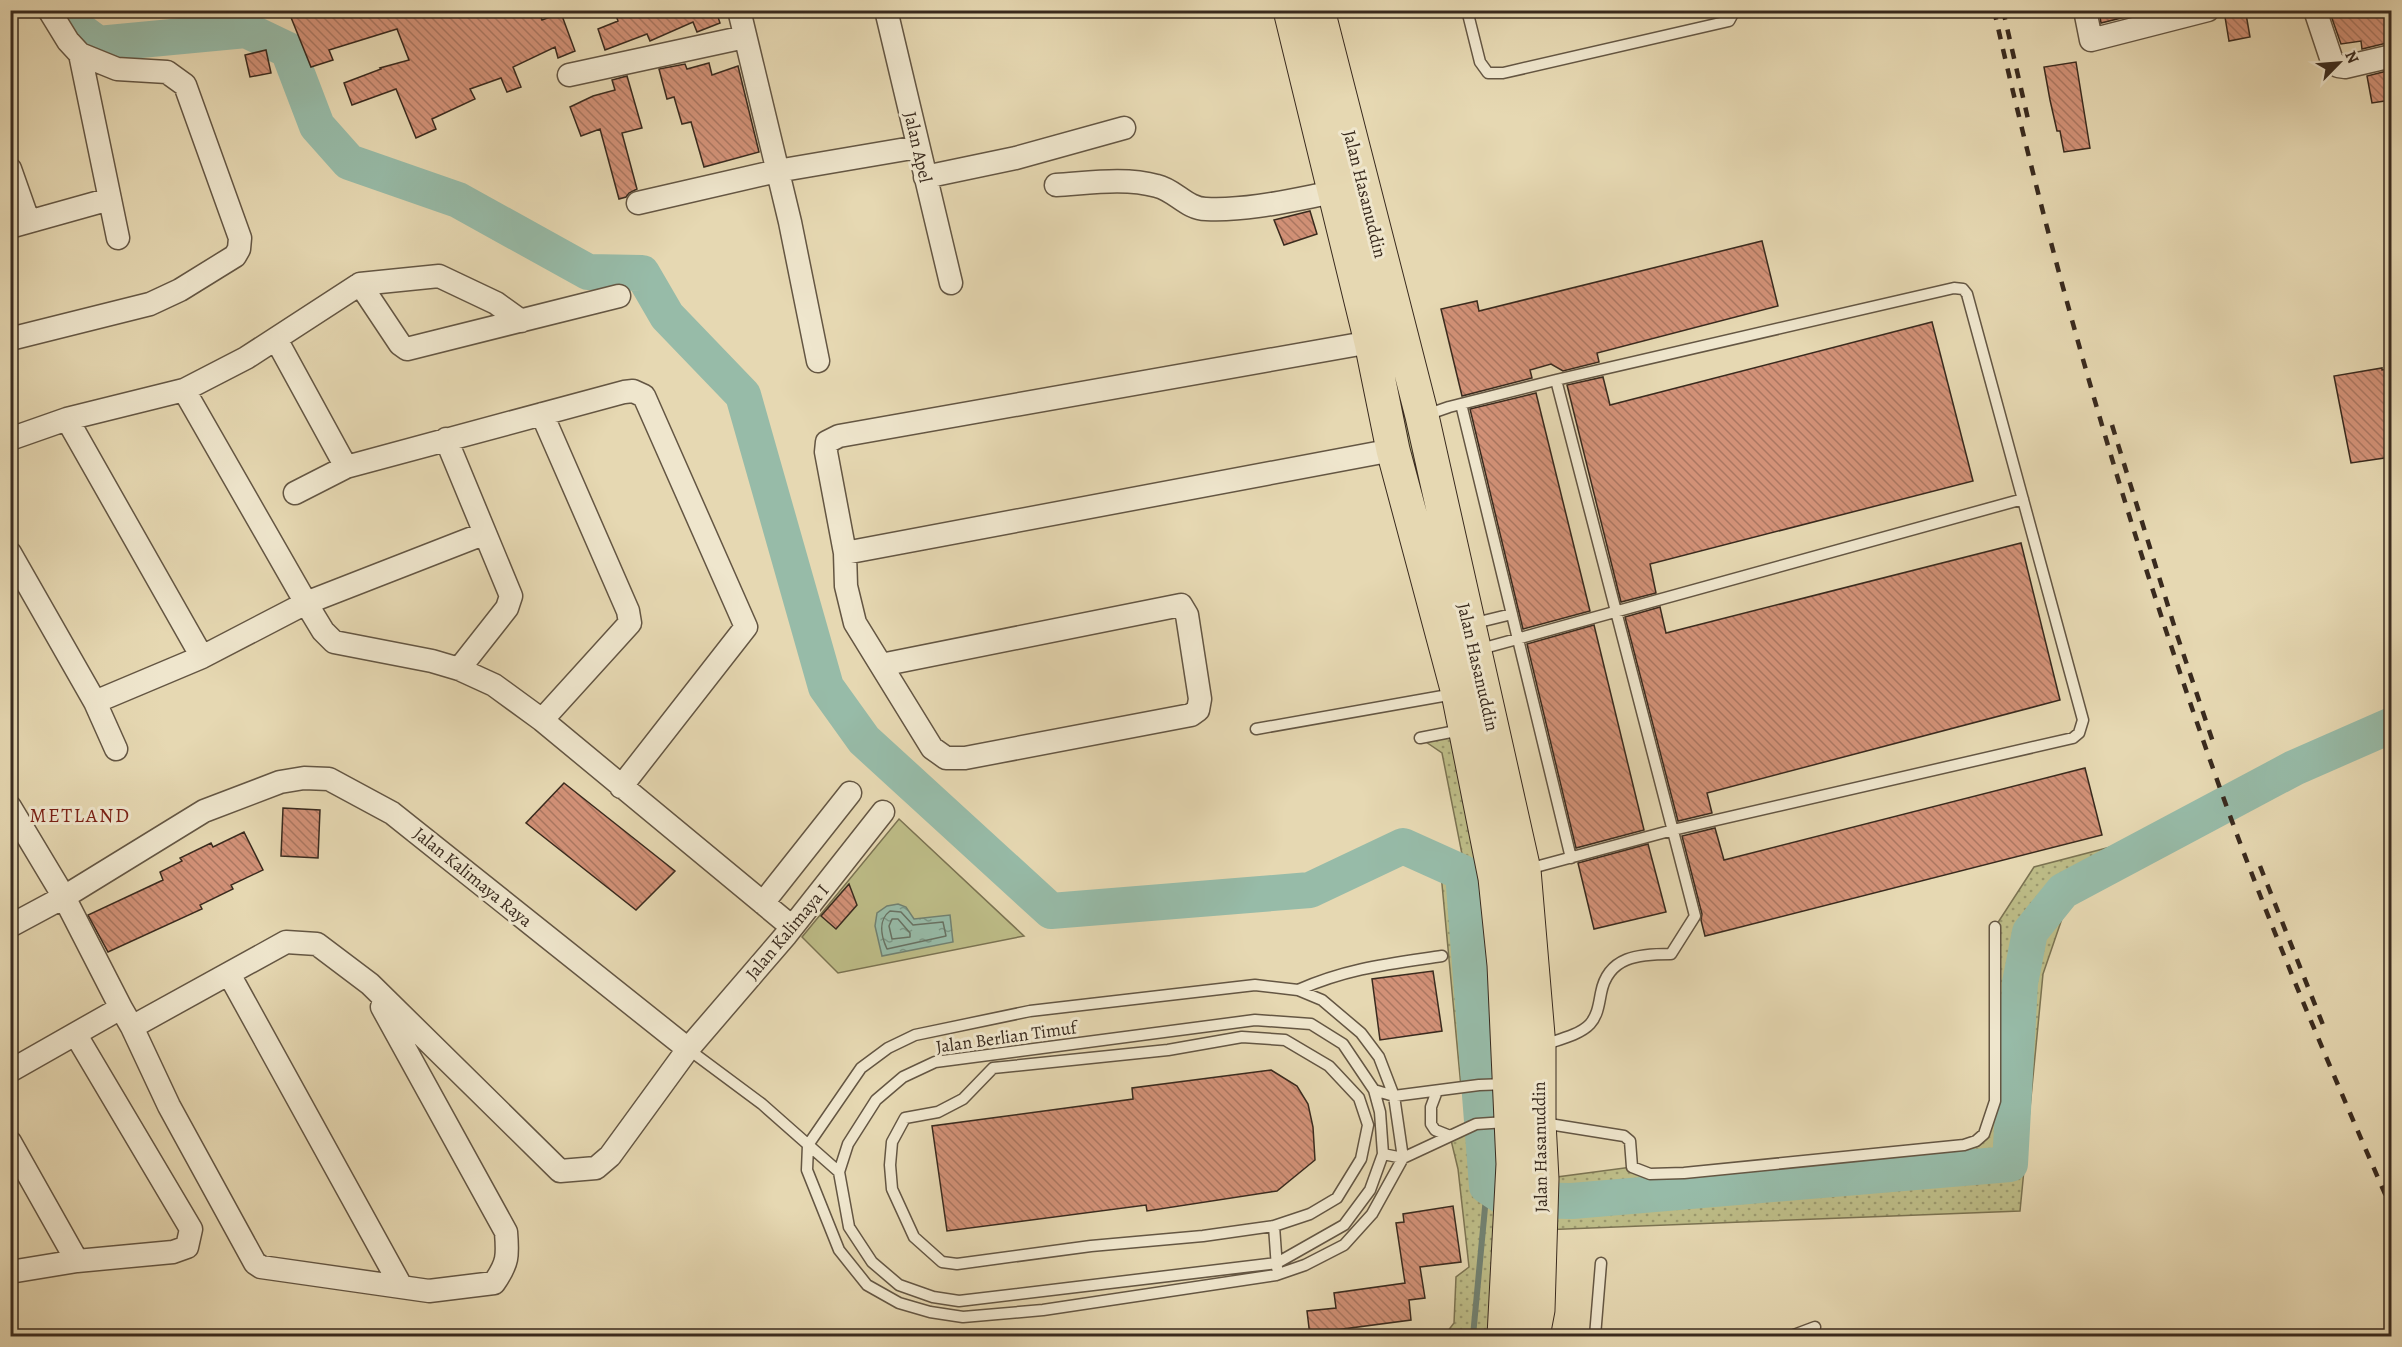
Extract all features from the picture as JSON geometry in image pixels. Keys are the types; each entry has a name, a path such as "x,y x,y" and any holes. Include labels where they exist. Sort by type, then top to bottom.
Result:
{"highway":[{"name":"Jalan Hasanuddin","path":"1290,10 1371,342 1383,451 1458,693 1495,878 1518,1085 1520,1123 1513,1164 1526,1229 1538,1310 1533,1336"},
{"name":"Jalan Hasanuddin","path":"1318,10 1435,412 1471,638 1524,870 1539,1047 1518,1085"},
{"name":"Jalan Hasanuddin","path":"1504,1336 1526,1229 1542,1179 1520,1123"}],"street":[{"path":"10,339 150,304 180,290 235,256 239,249 240,238 185,85 167,72 117,69 80,54 49,10"},
{"path":"739,10 790,222 818,361"},
{"name":"Jalan Apel","path":"886,10 951,283"},
{"path":"2085,10 2091,40 2205,11"},
{"path":"2314,10 2332,62 2338,66 2345,67 2391,56"},
{"path":"569,75 745,37"},
{"path":"80,54 118,238"},
{"path":"925,177 1016,158 1124,128"},
{"path":"638,203 777,171 918,147"},
{"path":"10,169 19,224 110,199"},
{"path":"1056,185 1128,182 1159,186 1183,201 1204,210 1263,206 1334,192"},
{"path":"10,439 67,420 184,390 217,375 360,284 439,276 496,303 521,321"},
{"path":"360,284 400,344 407,349 619,296"},
{"path":"276,339 346,467"},
{"path":"880,665 1181,605 1187,615 1200,699 1198,710 1191,715 965,758 946,758 932,748 880,665 855,623 846,586 845,553 825,453 827,442 839,436 1371,342"},
{"path":"184,390 306,603 323,631 334,642 432,661 459,669 494,685 542,720 792,927"},
{"path":"295,493 346,467 446,439 624,392 633,391 644,396 746,627 621,787"},
{"path":"542,414 628,611 630,623 542,720"},
{"path":"67,420 202,657"},
{"path":"446,439 483,534 511,596 510,603 459,669"},
{"path":"845,553 1383,451"},
{"path":"95,702 202,657 306,603 483,534"},
{"path":"11,555 95,702 116,749"},
{"name":"Jalan Kalimaya Raya","path":"10,927 64,897 204,811 280,782 304,778 329,780 392,813 688,1049"},
{"path":"764,903 850,793"},
{"path":"10,807 64,897 168,1106 255,1263 261,1267 429,1291 494,1283 504,1268 508,1255 506,1232 370,984"},
{"name":"Jalan Kalimaya I","path":"10,1071 76,1035 126,1018 229,975 286,942 317,944 370,984 560,1171 596,1168 610,1156 688,1049 792,927 883,812"},
{"path":"229,975 401,1286"},
{"path":"10,1272 77,1261 173,1252 187,1248 191,1229 76,1035"},
{"path":"10,1142 77,1261"}],"lane":[{"path":"1467,10 1480,62 1488,73 1503,72 1729,21 1735,10"},
{"path":"1435,412 1556,380 1954,288 1963,289 1967,294 2083,720 2079,733 2073,738 1672,830 1524,870"},
{"path":"1539,1047 1588,1026 1597,1011 1603,980 1610,971 1636,955 1671,954 1695,916 1556,380"},
{"path":"1461,404 1571,858"},
{"path":"1471,638 1518,640 2023,499"},
{"path":"1471,638 1512,614"},
{"path":"1256,729 1458,693"},
{"path":"1420,738 1465,729"},
{"path":"1403,1158 1394,1096 1379,1057 1361,1033 1322,1000 1298,990 1255,985 1030,1011 915,1035 888,1048 861,1068 808,1146 807,1170 839,1250 867,1285 899,1303 930,1312 963,1317 1043,1310 1276,1275 1305,1265 1344,1245 1372,1215 1403,1158 1476,1124 1520,1123 1624,1136 1630,1141 1632,1167 1650,1174 1964,1145 1976,1141 1984,1134 1995,1101 1995,927"},
{"path":"1298,990 1353,969 1442,956"},
{"name":"Jalan Berlian Timuf","path":"1255,1020 1311,1024 1343,1044 1374,1090 1380,1112 1383,1154 1370,1190 1344,1225 1277,1263 959,1301 933,1297 899,1286 872,1262 849,1227 839,1172 849,1144 876,1100 903,1077 935,1062 1255,1020"},
{"path":"1242,1037 1285,1040 1329,1066 1359,1098 1368,1125 1361,1159 1337,1198 1310,1214 1275,1226 1203,1236 1092,1246 957,1264 942,1262 914,1237 899,1207 892,1189 890,1166 892,1142 905,1118 938,1112 963,1099 993,1068 1168,1050 1242,1037"},
{"name":"Jalan Kalimaya Raya","path":"688,1049 762,1104 839,1172"},
{"path":"1374,1090 1394,1096 1476,1085 1518,1085"},
{"path":"1437,1091 1431,1107 1431,1124 1435,1130 1450,1136"},
{"path":"1383,1154 1403,1158"},
{"path":"1275,1226 1276,1275"},
{"path":"1595,1336 1601,1263"},
{"path":"1791,1336 1815,1327"}],"shaded area":[{"path":"1318,11 1422,416 1538,1085 1461,1087 1440,863 1462,854 1442,753 1420,738 1465,729"},
{"path":"2222,795 2232,819 2066,907 2043,974 2020,1211 1541,1230 1542,1179 1632,1167 1650,1174 1976,1141 1990,1121 1995,927 2034,867 2122,844"},
{"path":"899,819 1024,936 838,973 802,937"},
{"path":"1511,1123 1500,1336 1444,1336 1454,1323 1456,1277 1469,1267 1458,1169 1450,1136 1476,1124"}],"water":[{"path":"898,904 906,907 914,919 950,915 953,942 882,956 875,926 877,913 887,906"}],"building":[{"path":"288,10 539,10 542,20 561,13 575,51 558,58 555,47 513,67 521,87 507,92 501,78 470,89 475,99 432,119 436,129 416,138 396,89 352,105 344,83 380,68 409,60 397,29 329,50 333,60 311,67"},
{"path":"614,10 718,10 716,11 720,23 697,32 693,22 650,41 647,34 605,50 598,29 618,21"},
{"path":"2099,10 2150,10 2150,11 2101,23"},
{"path":"2329,10 2391,10 2391,36 2386,37 2387,43 2362,49 2361,41 2341,44"},
{"path":"2246,14 2250,37 2229,41 2225,17"},
{"path":"266,50 271,73 250,77 245,55"},
{"path":"2076,62 2090,148 2064,152 2060,131 2057,131 2044,67"},
{"path":"709,63 712,75 738,66 759,152 704,167 691,122 682,124 674,97 667,99 659,69 685,64 687,69"},
{"path":"2391,70 2391,100 2372,103 2367,76"},
{"path":"627,76 642,128 622,133 637,189 619,199 600,129 581,136 570,107 593,96 615,90 612,80"},
{"path":"1310,211 1317,234 1284,245 1274,220"},
{"path":"1762,241 1778,306 1597,353 1599,362 1563,371 1551,364 1530,370 1532,378 1462,396 1441,309 1477,301 1479,311"},
{"path":"1932,322 1973,481 1650,564 1656,593 1621,602 1567,385 1603,377 1610,405"},
{"path":"2382,368 2382,370 2391,369 2391,457 2351,463 2334,376"},
{"path":"1536,393 1590,611 1523,629 1470,409"},
{"path":"2021,543 2060,700 1707,793 1712,813 1678,821 1625,617 1660,607 1666,633"},
{"path":"1594,625 1644,830 1576,848 1527,644"},
{"path":"2085,768 2102,835 1705,936 1701,920 1702,914 1682,836 1715,828 1724,860"},
{"path":"564,783 675,871 636,910 526,823"},
{"path":"283,808 320,810 318,858 281,856"},
{"path":"244,832 263,870 231,885 233,889 200,905 202,909 108,952 88,915 163,880 160,872 182,861 180,858 211,843 213,847"},
{"path":"1648,844 1666,912 1594,929 1578,863"},
{"path":"849,884 857,905 836,929 821,916"},
{"path":"1433,971 1442,1031 1380,1040 1372,979"},
{"path":"1271,1070 1297,1086 1308,1104 1313,1127 1315,1160 1277,1191 1147,1211 1146,1205 947,1231 932,1126 1133,1099 1132,1088"},
{"path":"1453,1206 1461,1262 1420,1267 1425,1298 1409,1300 1411,1320 1328,1331 1329,1336 1310,1336 1307,1311 1336,1308 1334,1293 1405,1283 1396,1223 1404,1222 1403,1214"}],"waterway":[{"path":"61,10 67,21 98,44 246,30 288,50 317,126 349,162 458,200 588,272 642,273 667,316 743,395 826,687 864,740 1051,911 1310,890 1403,846 1463,873 1487,1186 1508,1200 1572,1201 2010,1164 2020,983 2030,932 2063,891 2294,768 2392,725"},
{"path":"1473,1336 1487,1186"}],"railway":[{"path":"1994,10 2068,306 2156,599 2221,791 2261,897 2392,1210"},
{"path":"2003,10 2028,119"},
{"path":"2112,425 2177,635 2215,748"},
{"path":"2260,866 2325,1030"}],"district":[{"name":"METLAND","path":"80,815"}]}
